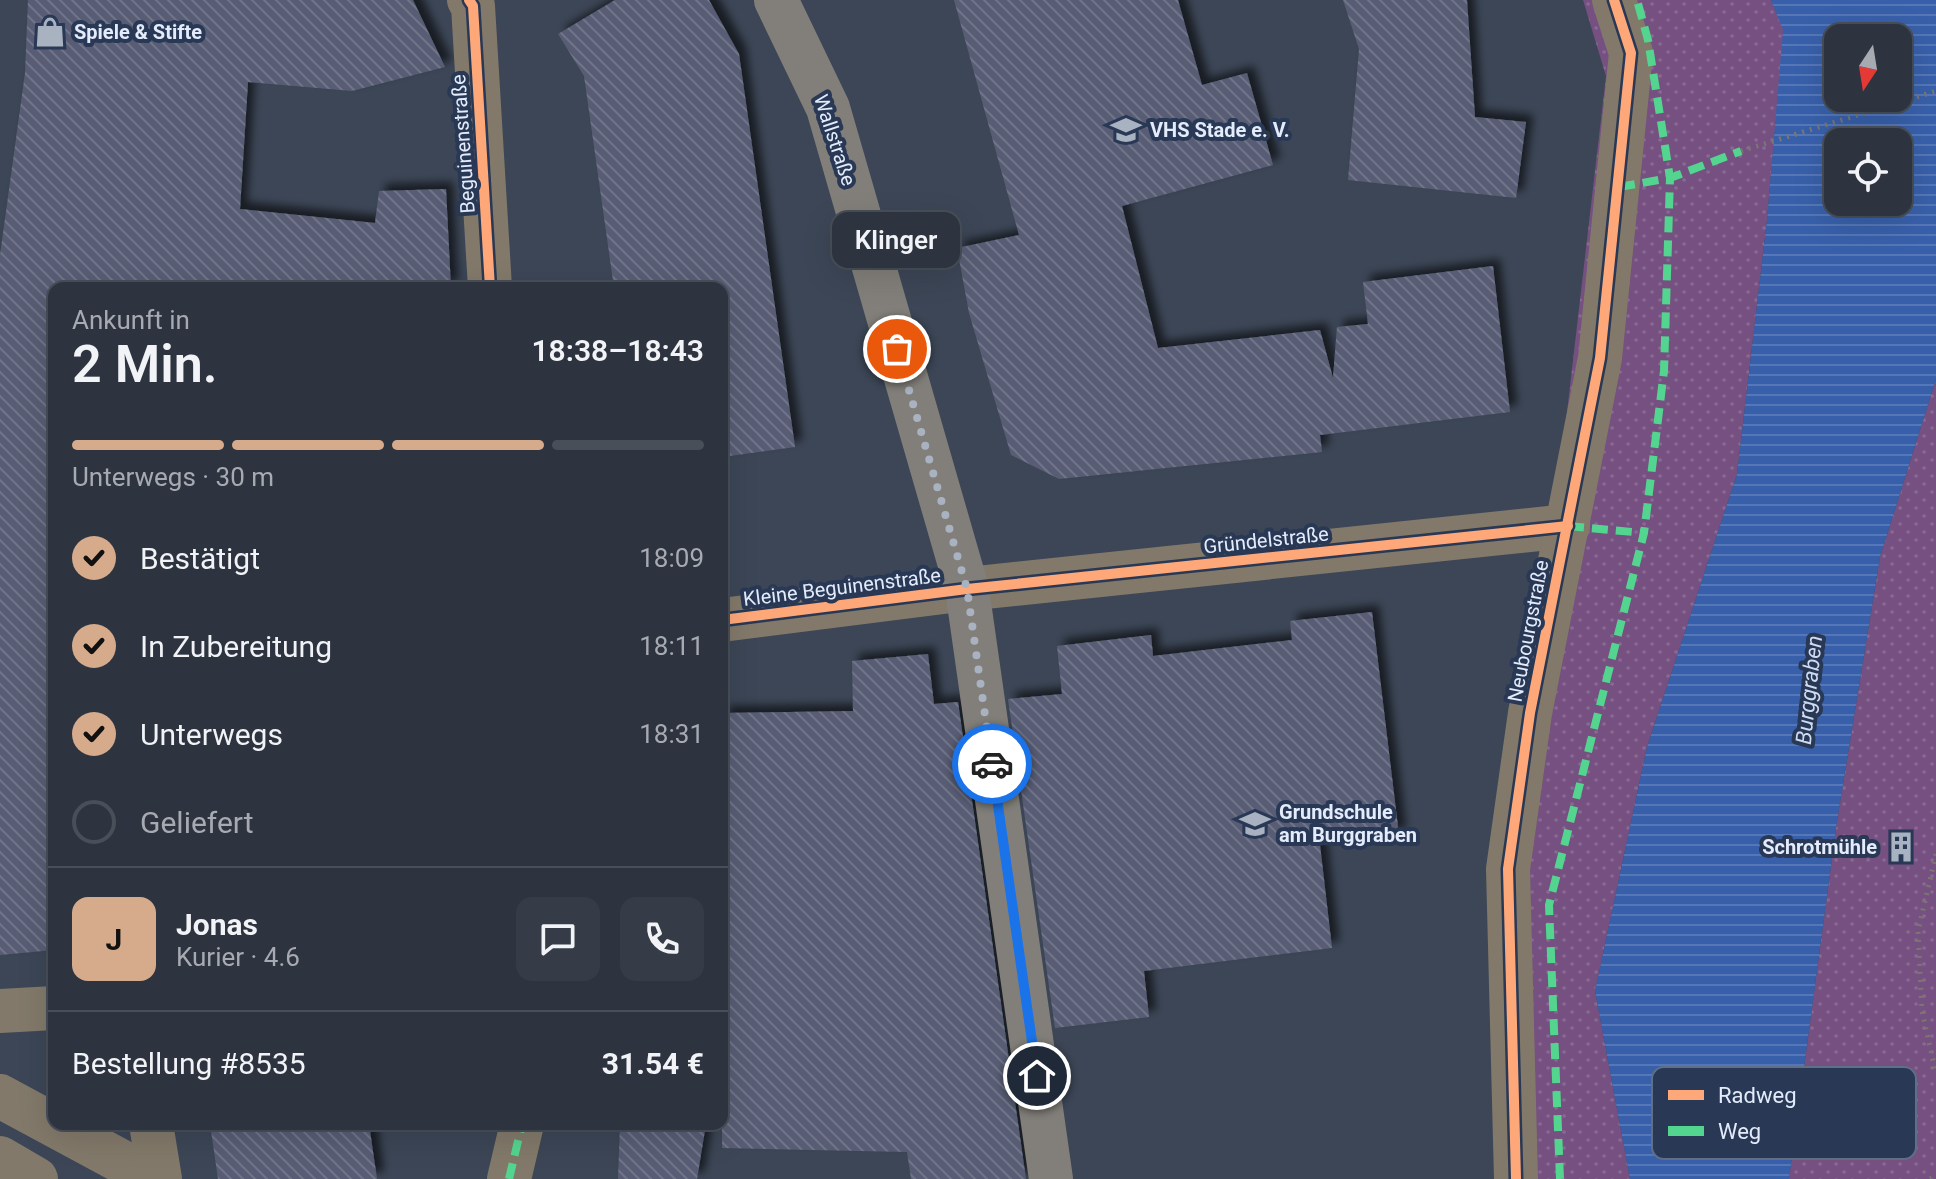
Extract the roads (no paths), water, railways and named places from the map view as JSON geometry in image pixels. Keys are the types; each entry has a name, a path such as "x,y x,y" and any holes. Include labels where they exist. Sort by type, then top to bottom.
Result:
{"main road":[{"name":"Wallstraße","path":"776,0 828,108 967,589 1051,1179"}],"street":[{"name":"Beguinenstraße","path":"469,0 473,6 490,282"},
{"name":"Neubourgstraße","path":"1516,1179 1508,869 1530,713 1600,358 1631,53 1614,0"},
{"name":"Gründelstraße","path":"967,589 1568,526"},
{"name":"Kleine Beguinenstraße","path":"728,619 967,589"},
{"path":"0,1011 48,1008"},
{"path":"0,1096 48,1121"},
{"path":"64,1130 157,1179"},
{"path":"152,1130 157,1179"},
{"path":"509,1179 521,1130"},
{"path":"0,1158 36,1179"}],"water":[{"name":"Burggraben","path":"1771,0 1936,0 1936,379 1880,557 1837,821 1804,1067 1652,1067 1652,1159 1792,1159 1789,1179 1630,1179 1595,991 1647,747 1737,474 1767,220 1783,30"}],"place":[{"name":"Spiele & Stifte","path":"50,32"},
{"name":"VHS Stade e. V.","path":"1126,130"},
{"name":"Klinger","path":"897,349"},
{"name":"Grundschule am Burggraben","path":"1255,824"},
{"name":"Schrotmühle","path":"1901,847"}]}
